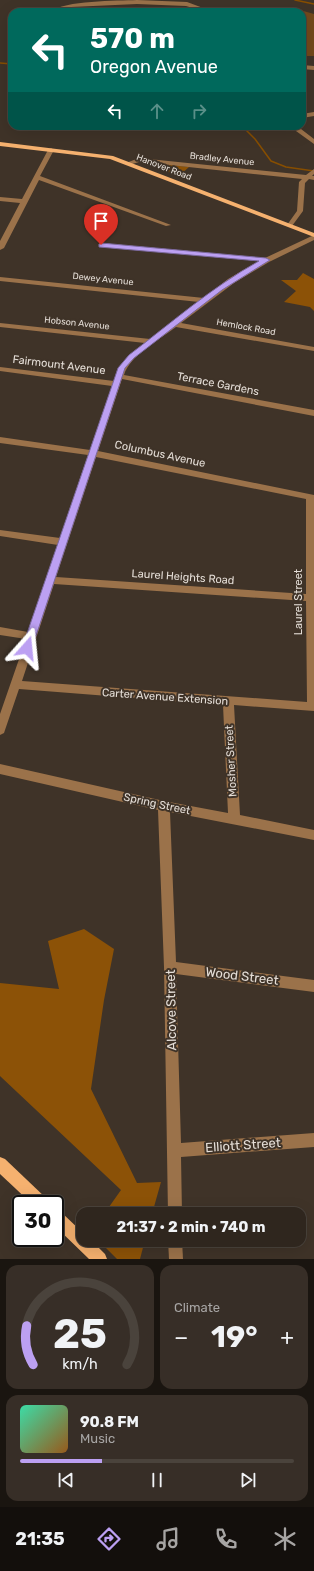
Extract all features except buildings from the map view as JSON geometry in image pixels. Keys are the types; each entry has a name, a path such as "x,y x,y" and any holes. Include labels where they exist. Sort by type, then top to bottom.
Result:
{"main road":[{"name":"Hanover Road","path":"0,144 104,156 129,163 290,225 314,236"},
{"path":"0,1164 33,1195"},
{"path":"64,1225 100,1259"}],"street":[{"path":"59,8 71,5 167,6 186,4 198,8"},
{"path":"298,130 314,142"},
{"path":"0,248 51,150"},
{"name":"Bradley Avenue","path":"129,163 139,160 311,175"},
{"path":"290,225 300,211 301,184 311,175"},
{"path":"36,177 168,226"},
{"path":"0,199 25,201"},
{"path":"0,730 117,380 126,362 204,300 242,273 314,236"},
{"path":"101,245 266,260"},
{"name":"Dewey Avenue","path":"0,279 204,300"},
{"name":"Hemlock Road","path":"174,324 314,349"},
{"name":"Hobson Avenue","path":"0,325 151,341"},
{"name":"Fairmount Avenue","path":"0,368 117,380"},
{"name":"Terrace Gardens","path":"117,380 314,414"},
{"name":"Columbus Avenue","path":"0,440 93,453 312,498"},
{"name":"Laurel Street","path":"312,498 313,707"},
{"path":"0,533 63,542"},
{"name":"Laurel Heights Road","path":"50,580 312,598"},
{"path":"0,631 31,636"},
{"name":"Carter Avenue Extension","path":"16,685 313,707"},
{"name":"Mosher Street","path":"228,701 234,820"},
{"name":"Spring Street","path":"0,769 164,806 314,835"},
{"name":"Alcove Street","path":"164,806 170,967 175,1207"},
{"name":"Wood Street","path":"170,967 314,986"},
{"name":"Elliott Street","path":"173,1151 314,1140"},
{"path":"175,1247 176,1259"}],"shaded area":[{"path":"306,12 314,14 314,56 306,56"},
{"path":"141,162 189,167 179,176"},
{"path":"303,273 314,279 314,311 310,307 284,302 296,291 281,280 297,280"},
{"path":"84,929 114,949 104,1000 91,1089 137,1183 161,1182 154,1207 109,1207 121,1190 0,1076 0,983 59,989 48,941"},
{"path":"105,1247 143,1247 140,1259 117,1259"}],"waterway":[{"path":"295,0 314,4"},
{"path":"0,63 8,64"},
{"path":"246,130 255,139 271,161 286,167 314,171"}],"route":[{"path":"27,648 118,376 122,368 131,357 220,289 242,273 266,260 101,245"}]}
